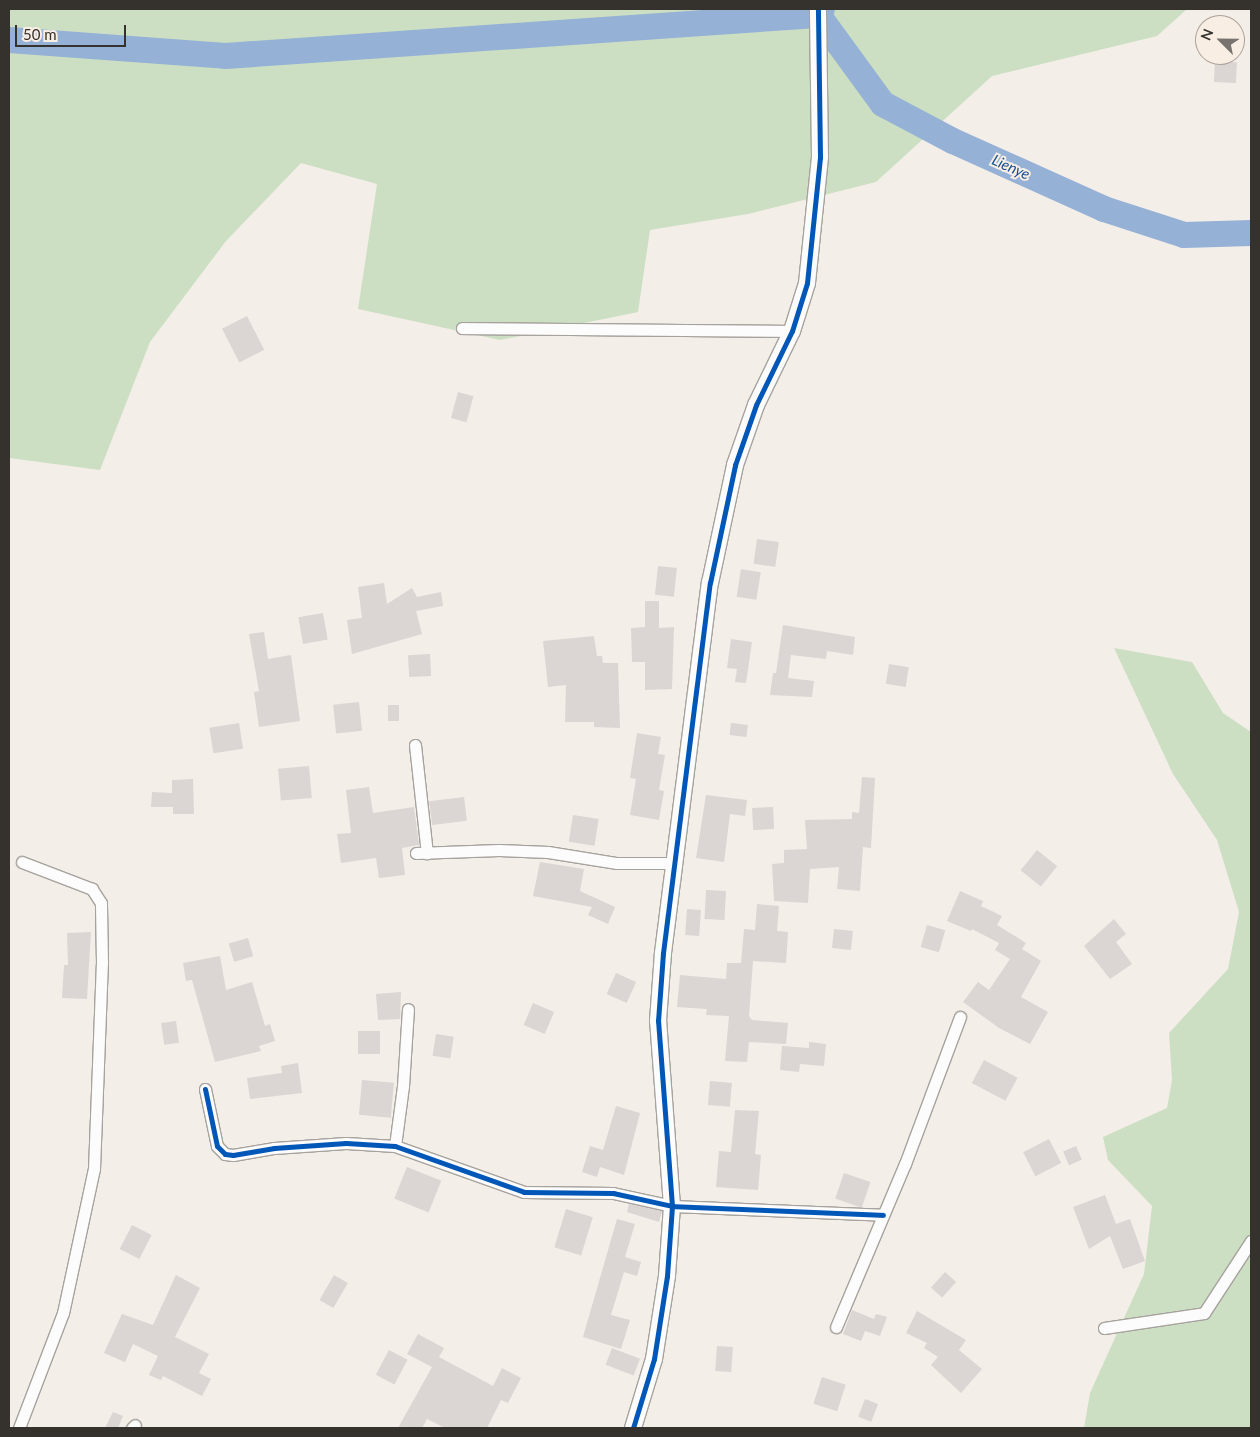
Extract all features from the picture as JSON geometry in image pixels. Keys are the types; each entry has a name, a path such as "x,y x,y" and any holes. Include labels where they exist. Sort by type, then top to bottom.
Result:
{"street":[{"path":"633,1428 654,1359 667,1276 672,1206 658,1021 675,863 710,584 721,520 735,464 756,405 792,331 807,283 820,158 818,9"},
{"path":"462,328 792,331"},
{"path":"415,744 421,853 499,850 548,852 617,863 675,863"},
{"path":"19,1428 63,1313 94,1169 102,963 101,902 92,889 22,862"},
{"path":"395,1146 403,1086 408,1010"},
{"path":"836,1327 883,1215 960,1018"},
{"path":"205,1089 217,1146 225,1154 346,1144 395,1146 524,1192 613,1193 672,1206 883,1215"},
{"path":"1104,1328 1204,1313 1251,1241"}],"green space":[{"path":"9,9 1187,9 1157,36 992,76 876,182 748,214 650,230 638,312 500,340 358,309 377,184 301,163 226,241 150,342 100,470 9,458"},
{"path":"1114,648 1192,662 1223,713 1251,732 1251,1428 1084,1428 1090,1393 1144,1274 1152,1206 1108,1160 1103,1137 1167,1108 1172,1080 1169,1033 1228,969 1239,912 1217,840 1173,774"}],"building":[{"path":"1215,65 1237,65 1236,83 1214,82"},
{"path":"247,316 264,350 239,363 222,329"},
{"path":"458,392 473,396 466,422 451,418"},
{"path":"757,539 779,542 775,567 754,564"},
{"path":"658,566 677,568 674,597 655,595"},
{"path":"741,569 761,572 756,600 737,597"},
{"path":"384,583 387,604 412,588 417,597 441,592 443,606 416,611 422,634 352,654 347,620 362,618 358,587"},
{"path":"645,601 659,601 659,628 674,627 672,689 645,690 645,662 632,662 631,628 645,627"},
{"path":"323,613 328,640 303,644 298,617"},
{"path":"783,625 855,637 853,655 827,651 826,659 791,655 788,678 814,681 812,697 770,695 773,673 776,673"},
{"path":"264,632 268,659 291,655 300,721 259,727 254,692 259,691 249,634"},
{"path":"594,636 597,656 602,656 603,663 618,663 620,728 594,727 594,722 565,722 566,685 548,687 543,641"},
{"path":"731,639 752,642 746,683 735,682 737,669 727,668"},
{"path":"430,654 431,676 409,677 408,655"},
{"path":"889,664 909,667 906,687 886,684"},
{"path":"359,702 362,731 336,734 333,705"},
{"path":"388,705 399,705 399,721 388,721"},
{"path":"239,723 243,749 213,753 209,728"},
{"path":"731,723 748,725 746,737 730,735"},
{"path":"637,733 661,737 658,754 665,755 659,790 664,791 659,820 630,815 636,779 630,778"},
{"path":"309,766 312,798 281,801 278,769"},
{"path":"862,777 875,778 871,848 863,847 860,891 837,889 839,867 810,869 808,903 774,901 772,864 784,863 784,850 807,849 805,820 852,819 852,812 859,813"},
{"path":"193,779 194,814 173,814 173,807 151,807 152,792 172,793 172,780"},
{"path":"369,787 373,813 414,807 419,845 402,848 405,875 379,878 376,858 341,863 337,834 351,833 346,790"},
{"path":"706,795 747,800 745,816 730,814 724,862 696,858"},
{"path":"464,797 467,821 432,825 429,801"},
{"path":"773,807 774,829 753,830 752,808"},
{"path":"573,815 599,819 594,846 569,842"},
{"path":"1037,850 1057,866 1041,887 1021,870"},
{"path":"540,862 584,869 580,891 615,907 608,924 588,915 592,907 533,896"},
{"path":"706,890 726,891 724,920 704,919"},
{"path":"960,891 983,901 981,906 1002,916 997,925 1026,943 1022,949 1041,961 1021,997 1048,1012 1030,1044 999,1028 963,1002 978,982 989,990 1010,959 995,950 999,943 972,929 971,931 947,921"},
{"path":"757,904 779,906 777,931 788,932 786,963 753,961 749,1016 752,1020 788,1023 786,1044 749,1042 747,1062 725,1061 729,1016 706,1015 707,1009 677,1007 680,975 726,979 727,963 741,963 744,929 755,930"},
{"path":"687,909 701,910 699,936 685,935"},
{"path":"1114,919 1126,934 1116,942 1132,964 1110,979 1084,946"},
{"path":"927,925 945,930 939,952 921,947"},
{"path":"834,929 853,931 851,950 832,948"},
{"path":"91,932 87,999 62,998 64,965 68,965 67,933"},
{"path":"248,938 253,956 234,962 229,944"},
{"path":"220,956 226,990 252,982 265,1026 270,1024 275,1041 259,1046 261,1051 215,1062 192,980 186,981 183,963"},
{"path":"616,973 636,982 627,1003 607,994"},
{"path":"401,992 400,1019 378,1020 376,994"},
{"path":"533,1003 554,1012 545,1034 524,1025"},
{"path":"176,1021 179,1043 164,1045 161,1023"},
{"path":"358,1031 380,1031 380,1054 358,1054"},
{"path":"436,1034 454,1037 450,1059 433,1056"},
{"path":"809,1042 826,1044 824,1066 800,1064 799,1072 780,1070 782,1046 809,1048"},
{"path":"984,1060 1018,1078 1005,1101 972,1083"},
{"path":"298,1063 302,1093 250,1099 247,1078 282,1073 281,1066"},
{"path":"362,1080 394,1083 391,1118 359,1115"},
{"path":"710,1081 732,1083 730,1107 708,1105"},
{"path":"616,1106 640,1113 624,1175 600,1167 597,1177 582,1172 590,1146 603,1150"},
{"path":"735,1110 759,1111 755,1154 761,1155 758,1190 716,1187 719,1151 731,1152"},
{"path":"1049,1139 1061,1163 1035,1176 1023,1152"},
{"path":"1076,1146 1082,1160 1069,1165 1063,1151"},
{"path":"407,1167 441,1181 429,1212 394,1199"},
{"path":"844,1173 870,1182 862,1208 835,1199"},
{"path":"1105,1195 1116,1224 1130,1219 1145,1261 1123,1269 1110,1236 1089,1249 1073,1207"},
{"path":"629,1204 662,1211 659,1222 627,1212"},
{"path":"566,1209 593,1217 581,1255 554,1247"},
{"path":"617,1219 635,1224 625,1257 641,1262 637,1276 624,1272 611,1315 630,1320 621,1349 583,1337"},
{"path":"132,1225 152,1235 139,1259 120,1249"},
{"path":"945,1272 956,1282 942,1298 931,1288"},
{"path":"176,1275 200,1288 175,1337 209,1354 199,1373 211,1379 202,1396 163,1376 161,1380 149,1375 158,1356 133,1344 125,1362 104,1353 122,1314 153,1325"},
{"path":"334,1275 348,1283 333,1308 320,1300"},
{"path":"852,1310 874,1319 876,1314 887,1317 880,1336 865,1331 861,1341 843,1334"},
{"path":"917,1311 966,1340 959,1350 982,1369 961,1393 931,1365 938,1357 924,1348 927,1343 906,1333"},
{"path":"418,1334 444,1348 439,1357 493,1386 502,1368 521,1378 508,1403 501,1400 487,1428 445,1428 427,1419 422,1428 398,1428 432,1367 407,1354"},
{"path":"717,1346 733,1347 731,1372 715,1371"},
{"path":"612,1348 640,1359 634,1376 606,1365"},
{"path":"389,1350 408,1360 394,1385 376,1375"},
{"path":"822,1377 846,1385 837,1411 813,1404"},
{"path":"865,1399 878,1404 871,1422 858,1417"},
{"path":"113,1412 123,1416 118,1428 105,1428"}],"waterway":[{"path":"9,40 225,56 818,15 822,9"},
{"name":"Lienye","path":"818,15 883,104 953,141 1104,209 1184,235 1251,233"}],"cycle path":[{"path":"633,1428 654,1359 667,1276 672,1206 658,1021 663,953 710,583 735,465 756,405 792,331 807,283 820,157 818,9"},
{"path":"205,1089 217,1146 225,1154 233,1155 274,1148 346,1143 395,1146 524,1192 613,1193 672,1206 883,1215"}]}
